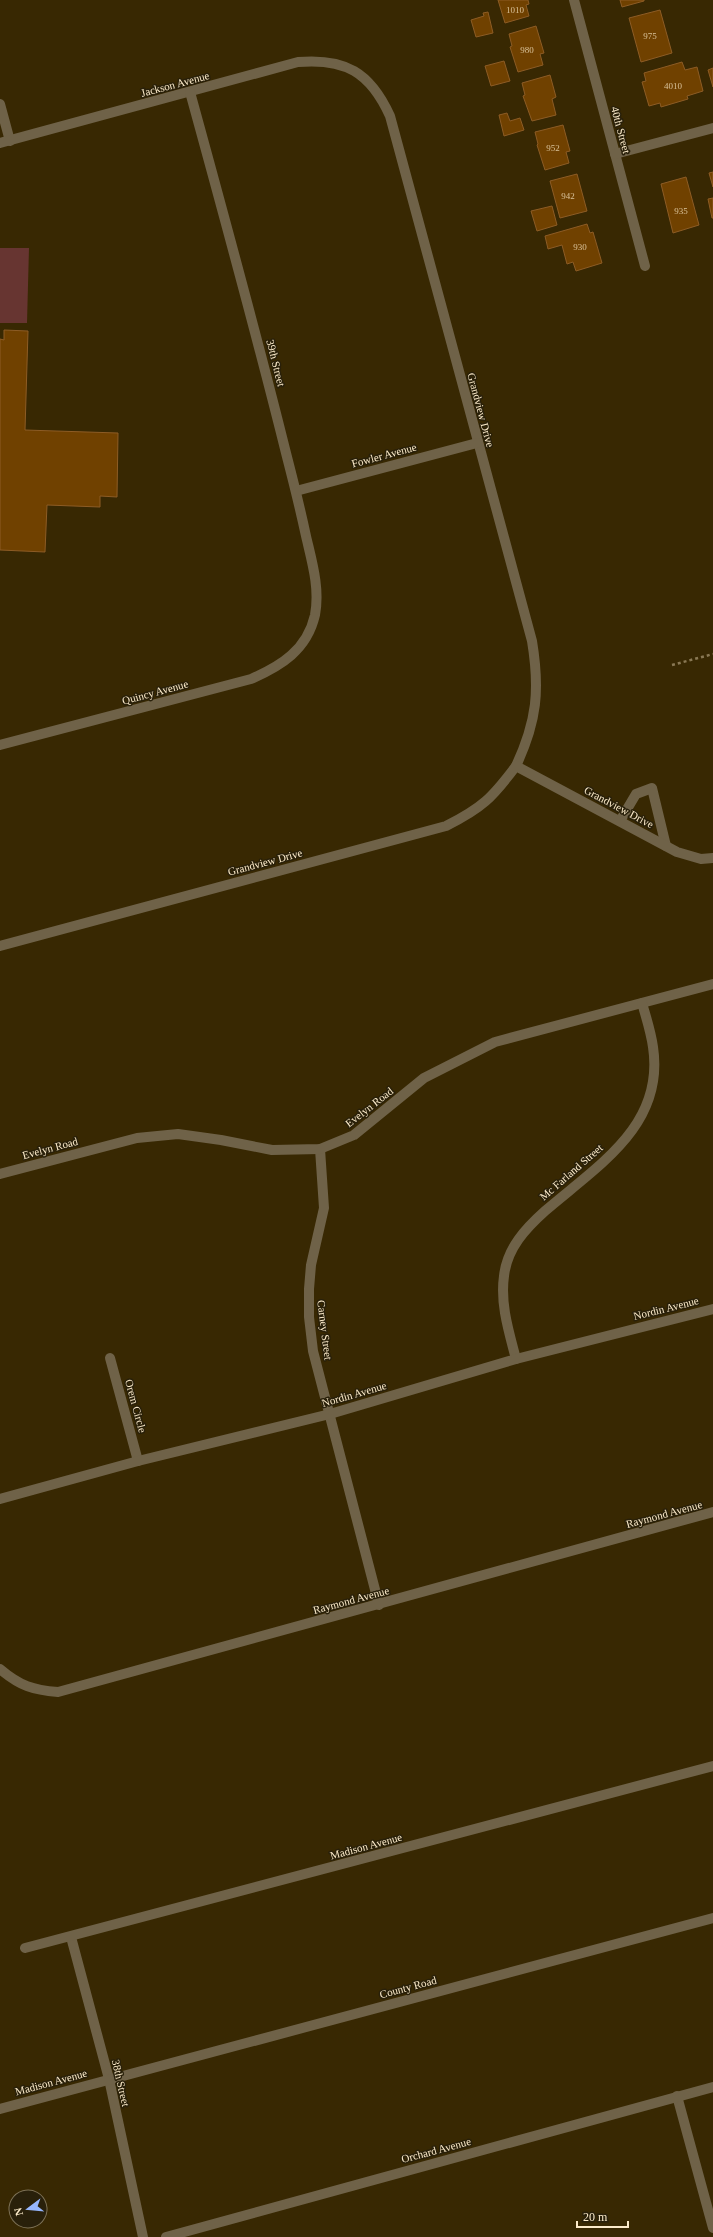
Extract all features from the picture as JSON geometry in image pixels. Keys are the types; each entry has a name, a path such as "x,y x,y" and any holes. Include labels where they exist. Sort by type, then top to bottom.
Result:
{"street":[{"name":"40th Street","path":"574,0 645,266"},
{"name":"Jackson Avenue","path":"5,142 298,62 315,60 339,64 357,70"},
{"name":"Grandview Drive","path":"0,946 446,826 479,808 496,794 516,766 527,743 538,690 532,641 477,443 390,116 382,99 375,89 357,70"},
{"name":"39th Street","path":"190,92 244,287 296,491 317,584 315,615 305,642"},
{"path":"0,104 5,142"},
{"path":"615,154 713,128"},
{"name":"Fowler Avenue","path":"296,491 477,443"},
{"name":"Quincy Avenue","path":"0,745 250,679 269,671 290,658 305,642"},
{"name":"Grandview Drive","path":"516,766 677,852 701,859 713,858"},
{"path":"620,821 636,794 652,788 666,846"},
{"name":"Evelyn Road","path":"0,1174 137,1138 178,1134 221,1140 272,1150 320,1148 354,1136 424,1078 495,1042 713,984"},
{"name":"Mc Farland Street","path":"516,1359 504,1312 502,1292 504,1274 509,1256 518,1238 533,1221 620,1145 643,1116 653,1084 654,1066 653,1047 642,1003"},
{"name":"Carney Street","path":"320,1148 324,1208 311,1265 309,1317 313,1351 379,1605"},
{"name":"Nordin Avenue","path":"0,1499 138,1461 330,1414 516,1359 713,1309"},
{"name":"Orem Circle","path":"110,1358 138,1461"},
{"name":"Raymond Avenue","path":"0,1669 14,1681 36,1691 58,1692 713,1512"},
{"name":"Madison Avenue","path":"25,1948 713,1766"},
{"name":"County Road","path":"109,2080 713,1918"},
{"name":"38th Street","path":"71,1937 109,2080 143,2237"},
{"name":"Madison Avenue","path":"0,2109 109,2080"},
{"name":"Orchard Avenue","path":"166,2237 713,2087"},
{"path":"677,2096 713,2228"}],"path":[{"path":"672,665 713,654"}],"shaded area":[{"path":"0,248 29,248 27,323 0,323"}],"building":[{"path":"498,0 528,0 529,4 526,5 529,16 505,23"},
{"path":"620,0 644,0 644,1 622,7"},
{"path":"660,10 672,53 641,62 629,18"},
{"path":"488,12 493,33 476,37 471,20 484,16 483,13"},
{"path":"536,26 544,53 540,54 543,65 518,72 510,47 512,46 509,34"},
{"path":"504,61 510,81 491,86 485,66"},
{"path":"682,62 685,70 697,67 703,91 687,96 688,99 661,107 660,103 649,106 642,82 646,81 644,73"},
{"path":"713,68 713,87 708,70"},
{"path":"550,75 556,97 552,99 556,115 532,121 523,96 525,95 522,83"},
{"path":"507,113 510,121 520,118 524,130 504,136 499,115"},
{"path":"563,125 570,151 566,152 569,163 545,170 537,145 535,132"},
{"path":"713,172 713,187 709,173"},
{"path":"577,174 587,211 560,218 550,181"},
{"path":"686,177 699,225 673,233 661,184"},
{"path":"713,198 713,218 712,218 708,199"},
{"path":"552,206 557,225 537,231 531,211"},
{"path":"587,224 590,233 593,232 602,263 576,271 573,262 567,264 562,245 548,249 545,236"},
{"path":"4,330 28,331 25,430 118,433 117,497 100,496 100,507 47,505 45,552 0,550 0,339 4,340"}]}
